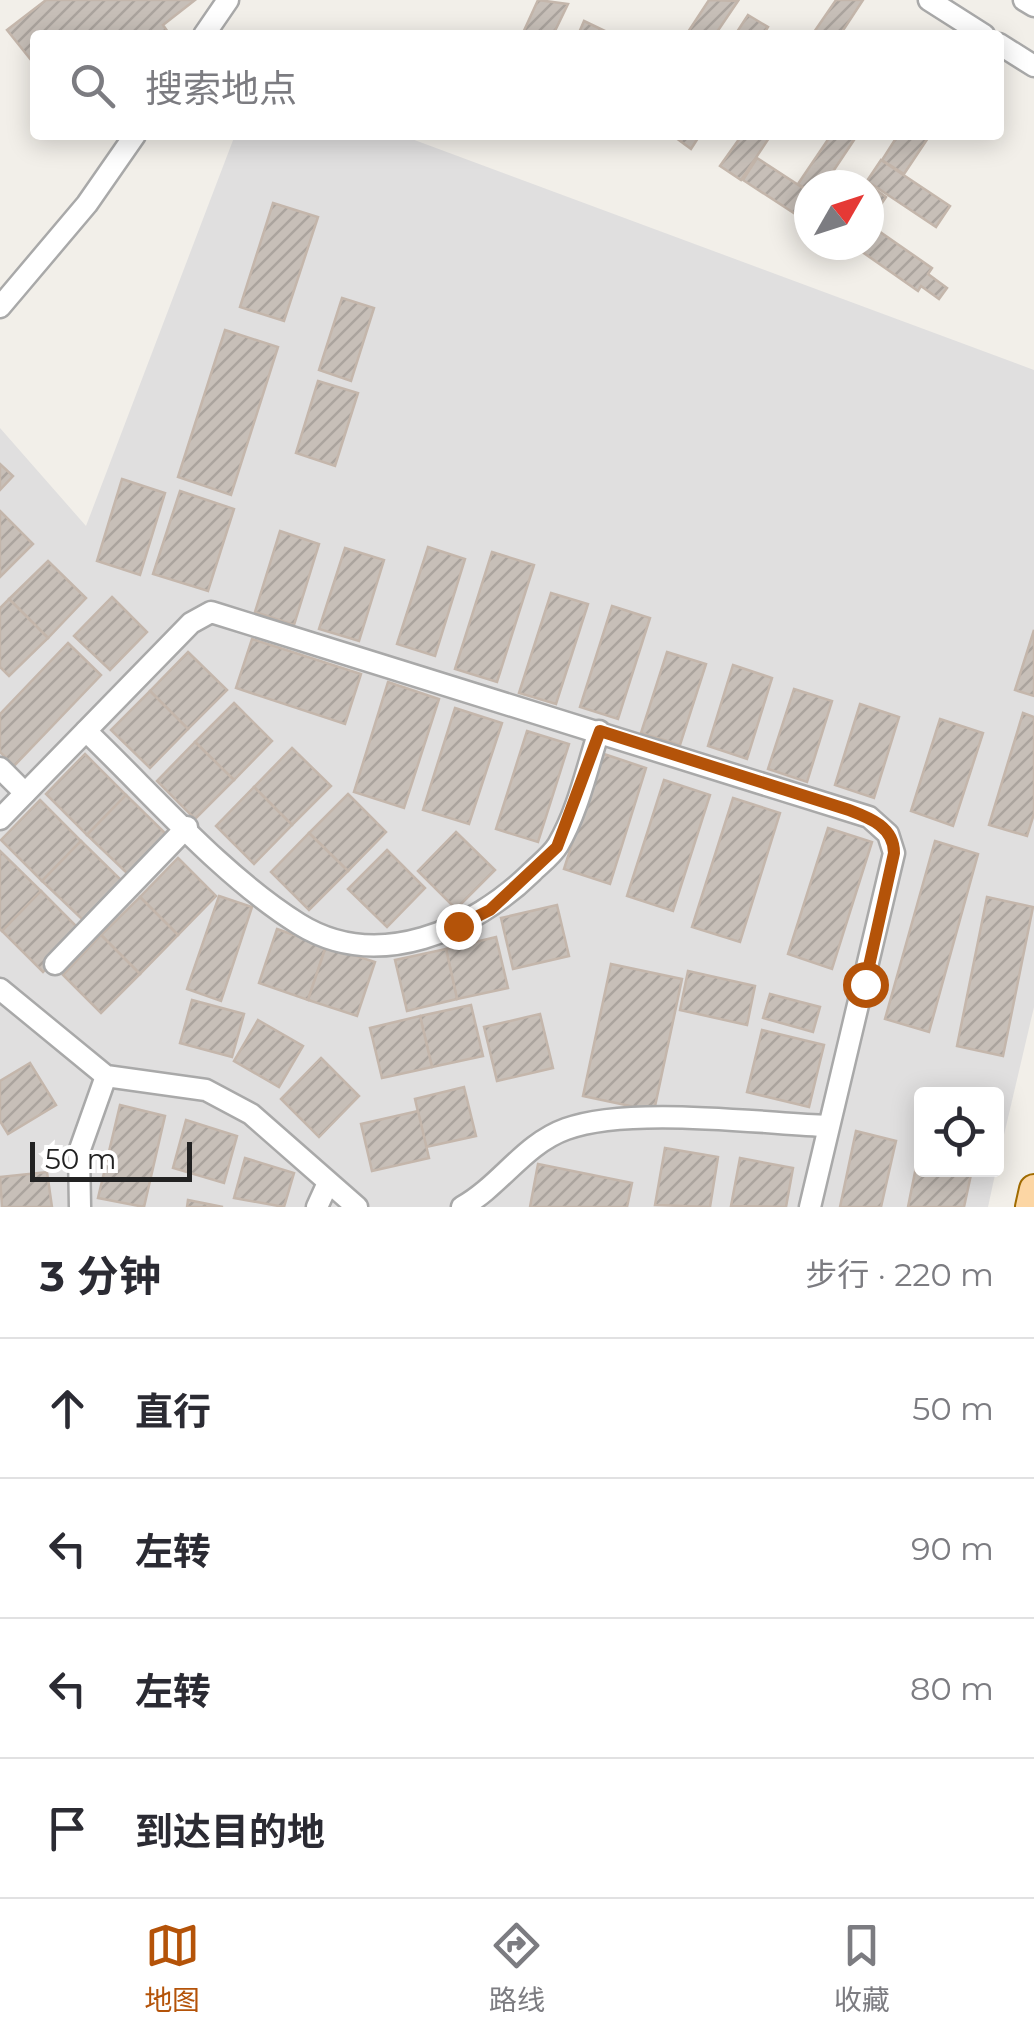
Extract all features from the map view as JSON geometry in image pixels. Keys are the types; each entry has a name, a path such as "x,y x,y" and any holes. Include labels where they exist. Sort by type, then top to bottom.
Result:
{"main road":[{"path":"1030,1207 1034,1189"}],"street":[{"path":"207,30 228,0"},
{"path":"929,0 976,30"},
{"path":"1024,0 1034,6"},
{"path":"1004,47 1034,66"},
{"path":"0,307 87,204 132,140"},
{"path":"0,819 191,622 211,612 869,818 888,834 894,853 810,1207"},
{"path":"86,730 260,897 303,926 342,941 424,940 490,910 557,847 600,731"},
{"path":"0,768 25,794"},
{"path":"55,964 188,828"},
{"path":"0,990 106,1076 206,1090 230,1102 270,1129 327,1185 357,1207"},
{"path":"80,1207 79,1152 106,1076"},
{"path":"462,1207 494,1197 534,1147 566,1129 604,1122 693,1118 827,1126"},
{"path":"317,1207 327,1185"}],"shaded area":[{"path":"233,140 414,140 1034,370 1034,1007 1004,1135 1004,1087 914,1087 914,1177 994,1177 988,1207 0,1207 0,428 86,526"}],"building":[{"path":"46,0 195,0 163,25 166,30 30,30 30,59 7,30"},
{"path":"538,0 568,4 555,30 524,30"},
{"path":"709,0 738,1 718,30 689,30"},
{"path":"836,0 863,0 843,30 815,30"},
{"path":"748,15 768,27 766,30 738,30"},
{"path":"584,21 603,30 580,30"},
{"path":"679,140 697,140 691,149"},
{"path":"738,140 768,140 741,180 720,166"},
{"path":"828,140 854,140 834,170 807,170"},
{"path":"895,140 927,140 904,174 882,160"},
{"path":"757,158 794,182 794,213 743,180"},
{"path":"881,160 950,206 936,227 884,192 884,170 874,170"},
{"path":"273,203 318,217 284,321 240,307"},
{"path":"884,235 932,268 928,274 947,288 939,299 921,286 918,291 874,260 884,260"},
{"path":"342,298 374,308 351,381 319,370"},
{"path":"225,330 278,347 231,495 178,477"},
{"path":"318,381 358,393 335,466 296,453"},
{"path":"0,464 13,476 0,490"},
{"path":"122,479 165,493 140,575 97,561"},
{"path":"180,491 234,509 208,591 153,574"},
{"path":"0,511 33,544 0,577"},
{"path":"280,531 319,544 294,625 255,612"},
{"path":"428,547 465,559 435,656 397,644"},
{"path":"345,548 384,560 359,641 319,629"},
{"path":"492,552 534,565 497,682 455,669"},
{"path":"48,561 86,598 48,638 9,599"},
{"path":"551,593 588,604 556,704 519,693"},
{"path":"112,597 147,632 110,670 74,636"},
{"path":"9,599 48,638 9,676 0,667 0,608"},
{"path":"612,606 650,618 618,719 580,707"},
{"path":"1034,630 1034,696 1015,690"},
{"path":"252,639 361,674 345,724 236,688"},
{"path":"68,643 101,675 14,766 0,752 0,714"},
{"path":"188,652 227,690 188,729 150,691"},
{"path":"667,652 706,664 680,745 641,733"},
{"path":"733,665 772,678 747,759 708,746"},
{"path":"388,682 439,699 404,808 354,792"},
{"path":"794,689 832,701 807,782 768,769"},
{"path":"150,691 188,729 150,768 111,730"},
{"path":"234,703 272,741 234,780 195,742"},
{"path":"860,704 899,717 874,798 835,785"},
{"path":"455,708 502,723 469,824 423,810"},
{"path":"1023,713 1034,717 1034,814 1027,836 989,825"},
{"path":"940,719 983,733 953,826 911,811"},
{"path":"527,731 569,744 538,842 496,829"},
{"path":"195,742 234,780 195,819 157,781"},
{"path":"292,748 331,786 292,825 254,787"},
{"path":"601,753 646,768 610,884 564,869"},
{"path":"85,754 126,795 87,835 46,794"},
{"path":"664,780 710,795 673,911 627,896"},
{"path":"254,787 292,825 254,864 216,826"},
{"path":"348,794 386,832 348,871 309,833"},
{"path":"126,795 168,836 129,875 87,835"},
{"path":"733,798 780,813 740,942 692,927"},
{"path":"40,800 81,841 42,881 1,840"},
{"path":"828,828 872,842 832,969 788,954"},
{"path":"456,832 495,870 456,909 418,871"},
{"path":"309,833 348,871 309,910 271,872"},
{"path":"81,841 123,882 84,921 42,881"},
{"path":"935,841 978,854 929,1032 885,1019"},
{"path":"387,850 425,888 387,927 348,889"},
{"path":"0,851 41,891 2,931 0,929"},
{"path":"178,858 216,896 178,935 140,897"},
{"path":"41,891 82,932 43,972 2,931"},
{"path":"219,896 252,907 221,1001 187,989"},
{"path":"140,897 178,935 140,974 101,935"},
{"path":"987,897 1033,907 1003,1056 957,1046"},
{"path":"557,905 569,956 513,969 501,918"},
{"path":"277,929 326,946 308,1000 259,983"},
{"path":"101,935 140,974 101,1013 63,975"},
{"path":"496,937 508,988 457,999 446,949"},
{"path":"326,946 375,962 357,1016 308,1000"},
{"path":"446,949 457,999 407,1011 395,960"},
{"path":"611,964 682,979 654,1111 583,1096"},
{"path":"688,971 755,986 747,1025 680,1010"},
{"path":"770,994 820,1007 813,1032 763,1018"},
{"path":"192,1000 244,1014 232,1057 180,1043"},
{"path":"471,1005 483,1056 432,1067 420,1016"},
{"path":"540,1014 553,1068 497,1081 484,1027"},
{"path":"420,1016 432,1067 382,1078 370,1028"},
{"path":"258,1020 303,1046 279,1087 234,1061"},
{"path":"762,1030 824,1045 809,1107 747,1092"},
{"path":"321,1058 359,1096 319,1137 281,1099"},
{"path":"30,1063 56,1105 8,1134 0,1121 0,1081"},
{"path":"464,1087 476,1136 426,1147 415,1099"},
{"path":"120,1105 165,1116 144,1207 98,1198"},
{"path":"418,1111 429,1158 372,1171 361,1124"},
{"path":"186,1120 237,1136 224,1183 173,1168"},
{"path":"856,1131 896,1141 881,1207 840,1207"},
{"path":"665,1148 718,1157 710,1207 655,1205"},
{"path":"245,1158 294,1173 284,1207 234,1198"},
{"path":"740,1158 793,1168 786,1207 731,1206"},
{"path":"538,1164 632,1183 627,1207 530,1207"},
{"path":"47,1172 52,1207 2,1207 0,1177"},
{"path":"914,1177 970,1177 964,1207 908,1207"},
{"path":"188,1200 223,1207 187,1207"}],"route":[{"path":"458,926 508,896 557,847 600,731 849,810 882,826 894,844 894,853 865,984"}]}
